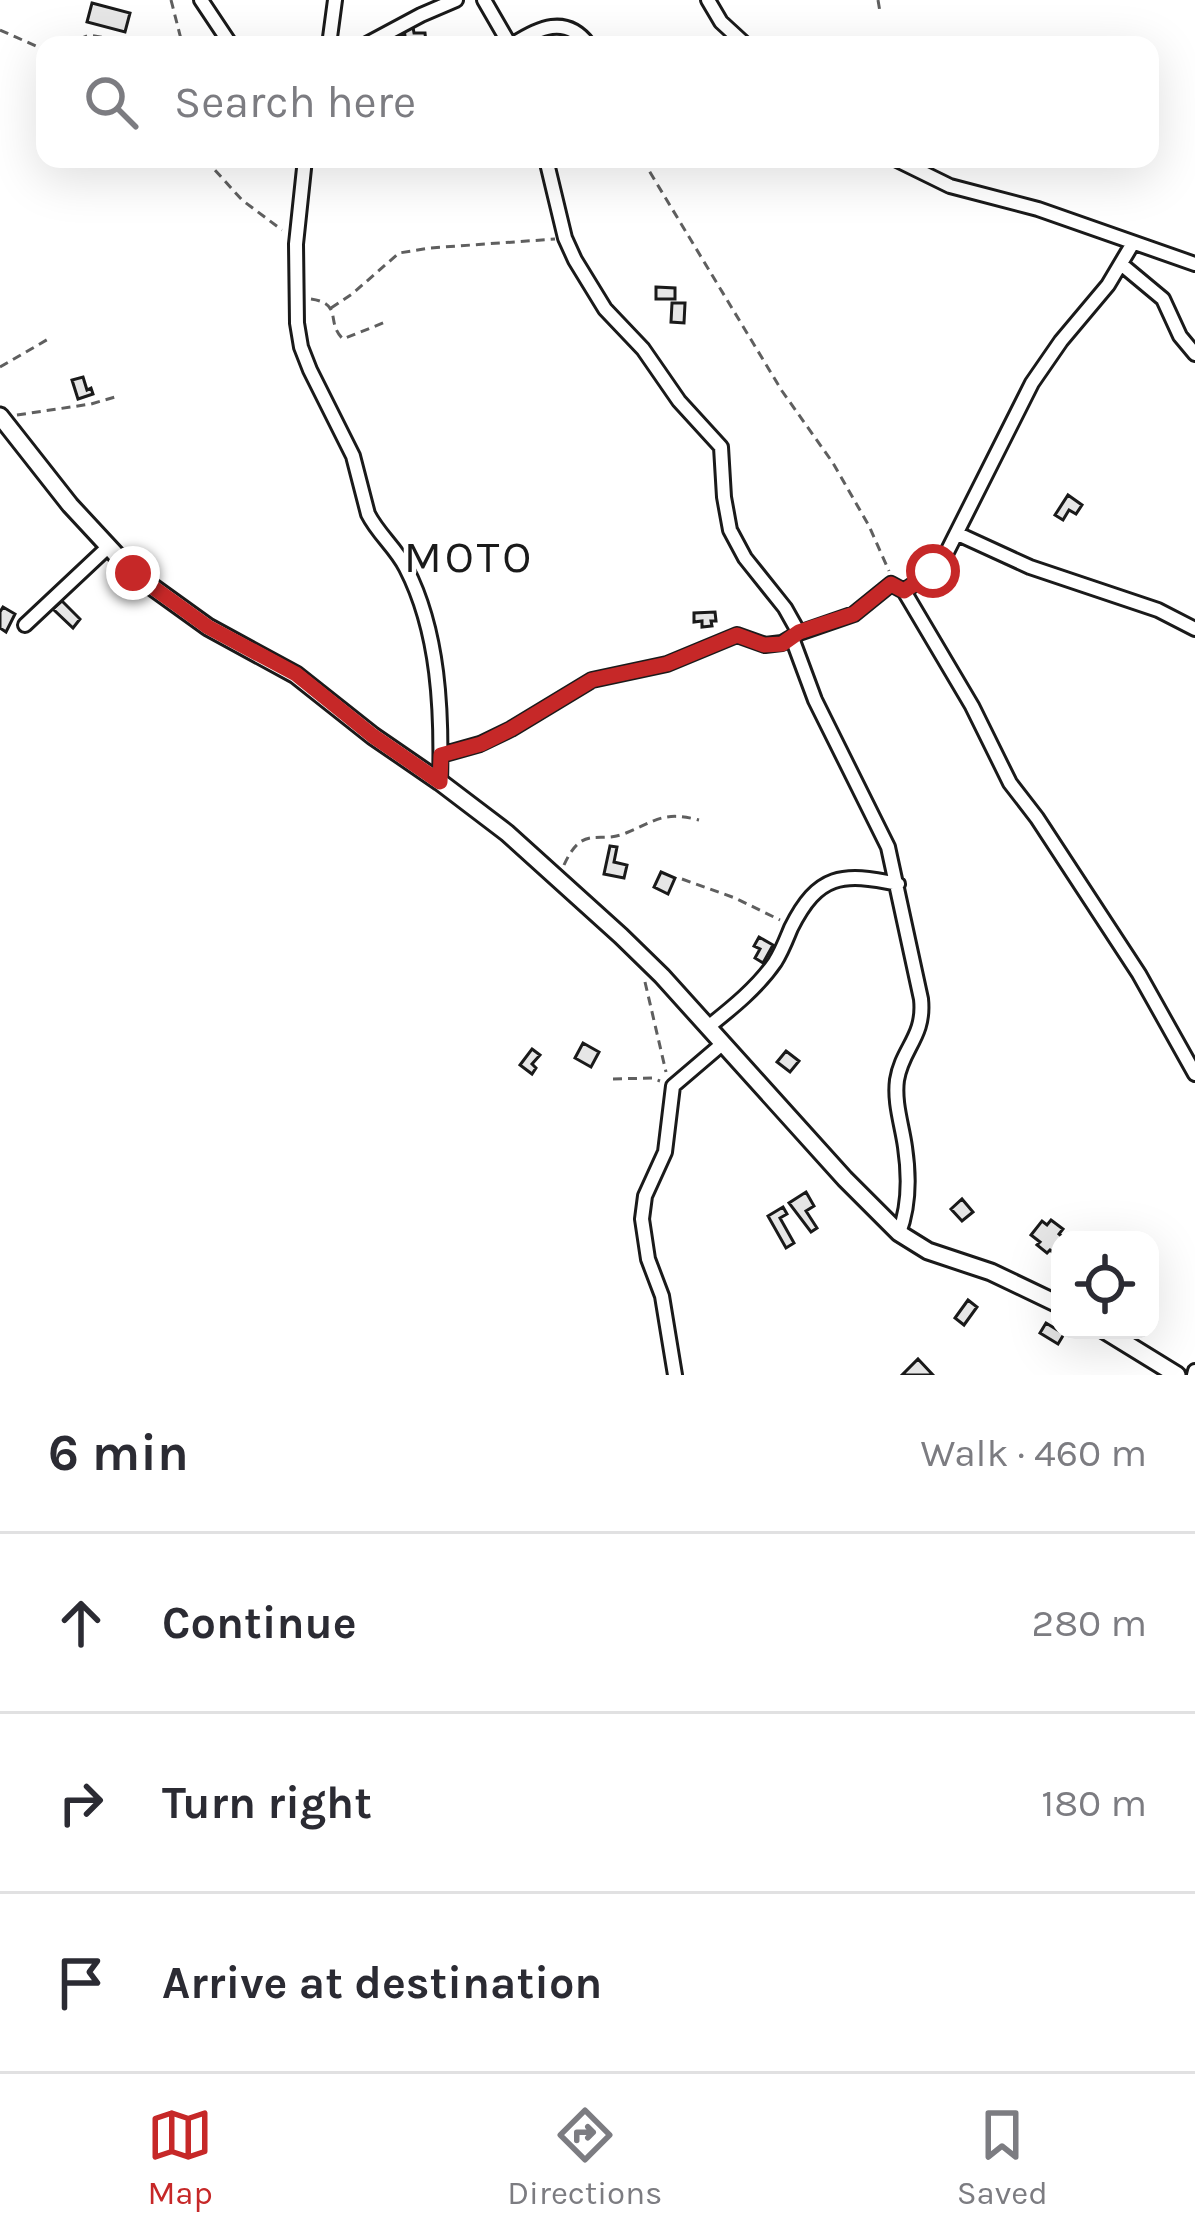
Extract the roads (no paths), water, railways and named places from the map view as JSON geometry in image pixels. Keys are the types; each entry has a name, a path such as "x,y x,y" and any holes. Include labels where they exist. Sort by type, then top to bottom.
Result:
{"street":[{"path":"201,0 225,36"},
{"path":"330,36 335,0"},
{"path":"382,36 455,0"},
{"path":"484,0 506,36"},
{"path":"708,0 736,36"},
{"path":"526,36 567,27 582,36"},
{"path":"304,168 296,244 302,347 353,456 368,514 398,553 419,599 440,701 440,782"},
{"path":"547,168 565,238 605,309 721,447 730,530 745,558 784,608 815,700 888,848 922,1015 897,1076 906,1189 899,1233"},
{"path":"914,168 950,185 1038,209 1195,264"},
{"path":"441,755 481,744 592,680 667,664 737,635 772,646 854,614 882,588 899,588 933,571 958,533 1032,383 1100,296 1133,243"},
{"path":"1121,263 1163,299 1180,336 1195,354"},
{"path":"2,418 47,478 133,573 208,627 296,674 507,833 621,936 899,1233 928,1251 992,1272 1051,1301"},
{"path":"958,533 1030,567 1158,610 1195,629"},
{"path":"25,625 107,548"},
{"path":"899,588 972,706 1010,783 1138,974 1195,1074"},
{"path":"708,1027 771,967 811,896 828,882 853,877 898,884"},
{"path":"675,1375 662,1296 644,1239 642,1209 665,1151 673,1086 721,1045"},
{"path":"1119,1339 1177,1375"}],"district":[{"name":"MOTO","path":"469,557"}]}
